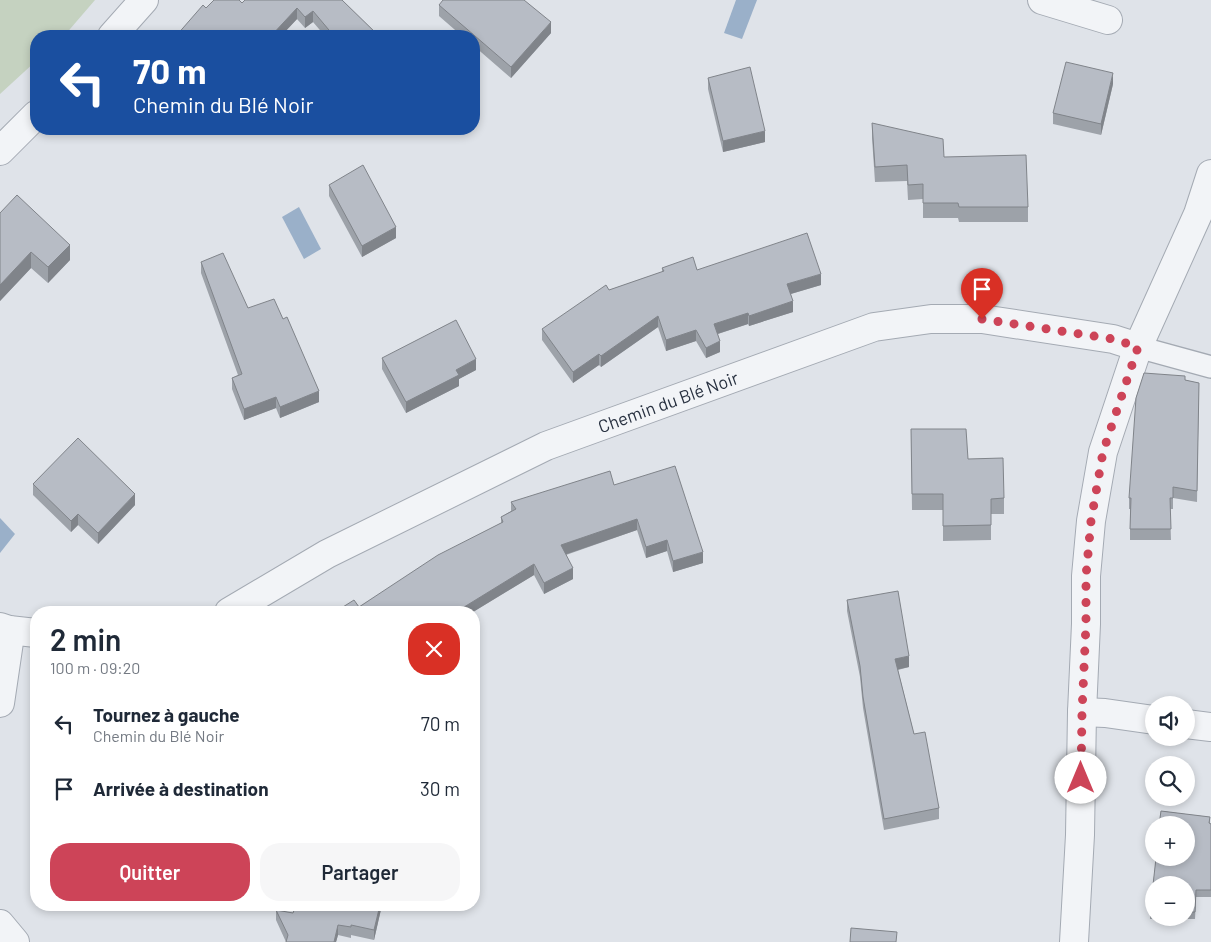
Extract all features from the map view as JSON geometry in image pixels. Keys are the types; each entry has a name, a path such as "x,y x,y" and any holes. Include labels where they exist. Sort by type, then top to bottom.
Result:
{"street":[{"path":"117,30 144,0"},
{"path":"1042,0 1108,20"},
{"path":"0,151 30,121"},
{"path":"1074,942 1080,835 1086,576 1091,521 1103,452 1138,347 1198,214 1211,174"},
{"name":"Chemin du Blé Noir","path":"239,606 327,554 546,446 874,327 931,319 982,319 1113,339 1138,347"},
{"path":"0,704 4,629 30,632"},
{"path":"1082,712 1145,719"},
{"path":"1195,725 1211,727"},
{"path":"0,924 15,942"}],"lane":[{"path":"1138,347 1211,367"}],"green space":[{"path":"0,0 95,0 69,30 30,30 30,66 0,94"}],"water":[{"path":"736,0 757,0 742,39 724,33"},
{"path":"299,207 321,249 304,259 282,217"},
{"path":"0,518 15,534 0,553"}],"building":[{"path":"214,0 239,0 242,3 245,0 342,0 373,30 329,30 313,11 305,17 297,8 277,30 181,30 203,5 206,8"},
{"path":"443,0 524,0 551,22 511,67 480,40 480,30 468,30 439,5"},
{"path":"1066,62 1113,73 1101,124 1053,113"},
{"path":"750,67 765,131 723,141 708,78"},
{"path":"872,123 943,139 944,157 1026,155 1028,207 959,207 958,203 923,203 923,184 908,185 907,165 875,167"},
{"path":"363,165 396,227 362,246 329,185"},
{"path":"17,195 70,245 48,267 31,252 0,285 0,213"},
{"path":"807,233 821,274 787,284 793,301 749,316 748,313 714,324 720,341 706,348 696,330 666,340 658,316 601,356 599,354 573,372 542,329 606,285 609,290 664,271 662,268 693,257 697,270"},
{"path":"223,253 248,308 274,299 283,319 287,317 319,391 280,407 276,397 244,409 232,378 242,374 201,262"},
{"path":"456,320 476,359 456,370 459,375 406,402 382,358"},
{"path":"1144,373 1185,376 1185,380 1199,383 1197,491 1173,487 1173,498 1170,498 1171,529 1130,529 1131,498 1129,498 1136,398"},
{"path":"911,429 966,429 968,459 1003,458 1004,498 991,499 991,525 943,526 943,494 912,494"},
{"path":"78,438 135,494 98,533 78,514 71,521 33,484"},
{"path":"675,466 703,552 673,561 667,540 646,547 637,519 561,545 573,568 544,583 534,564 466,606 361,606 438,555 503,522 501,517 516,509 511,502 610,471 614,485"},
{"path":"898,591 909,656 895,659 914,734 925,732 939,808 884,819 863,697 860,666 847,600"},
{"path":"354,600 358,606 344,606"},
{"path":"1161,811 1210,817 1211,890 1196,890 1195,912 1195,876 1154,876 1155,866 1195,866 1195,816 1160,816"},
{"path":"276,911 293,913 294,911 379,911 374,930 351,925 351,927 338,925 334,942 286,942 288,935"},
{"path":"851,928 897,932 896,942 850,942"}],"route":[{"path":"982,319 1113,339 1138,347 1103,452 1091,521 1086,576 1081,778"}]}
